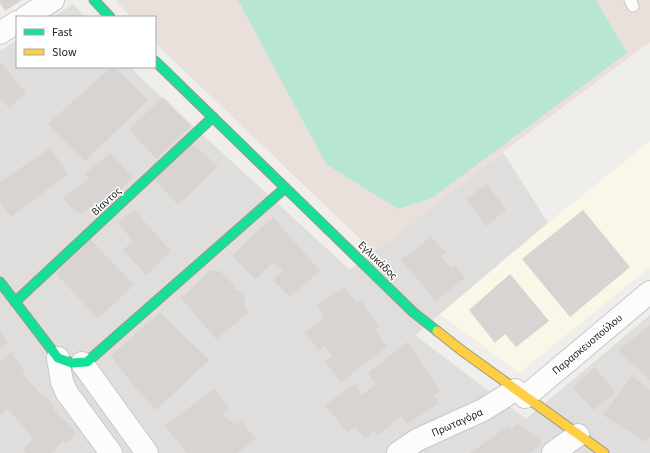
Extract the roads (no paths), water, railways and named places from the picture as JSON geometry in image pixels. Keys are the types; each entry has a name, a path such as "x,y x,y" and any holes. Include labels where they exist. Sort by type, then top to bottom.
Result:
{"street":[{"path":"28,16 53,0"},
{"path":"94,0 109,16"},
{"path":"0,33 16,23"},
{"name":"Εγλυκάδος","path":"156,62 413,312 520,394 604,453"},
{"name":"Βίαντος","path":"15,302 213,117"},
{"path":"0,282 58,358 69,363 84,362 284,188"},
{"name":"Παρασκευοπούλου","path":"520,394 650,292"},
{"path":"58,358 62,382 67,393 111,453"},
{"path":"84,362 147,453"},
{"name":"Πρωταγόρα","path":"398,453 418,440 520,394"},
{"path":"553,453 578,435"}]}
